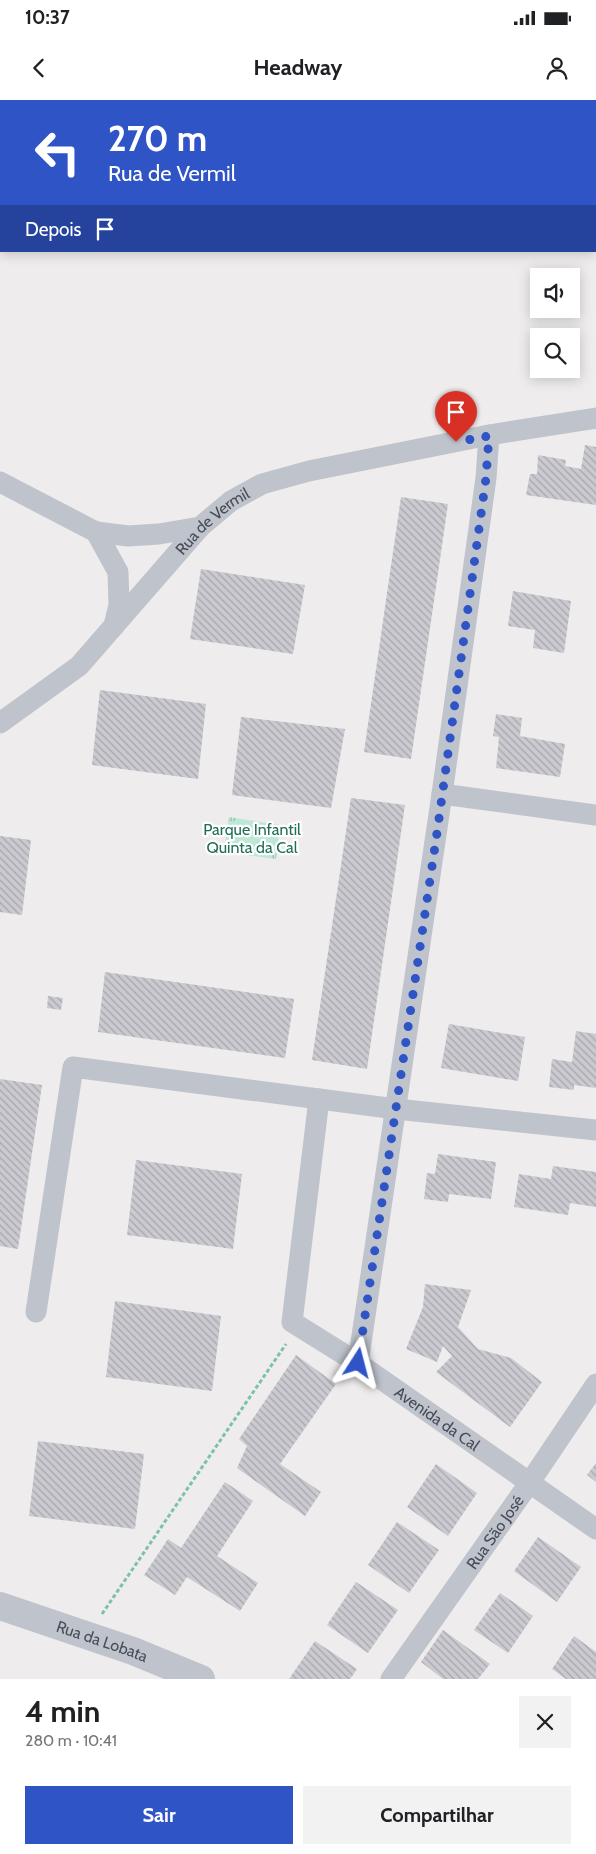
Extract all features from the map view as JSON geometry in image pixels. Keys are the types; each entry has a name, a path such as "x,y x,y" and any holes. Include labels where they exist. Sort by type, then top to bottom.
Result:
{"street":[{"name":"Rua de Vermil","path":"0,723 79,666 200,527 231,502 262,484 309,471 489,436 596,418"},
{"path":"358,1363 442,794 486,478 489,436"},
{"path":"0,482 96,532 128,536 159,534 200,527"},
{"path":"96,532 118,572 119,605 114,626"},
{"path":"442,794 596,815"},
{"path":"36,1312 74,1066 396,1109 596,1130"},
{"path":"298,1326 292,1322 319,1098"},
{"name":"Avenida da Cal","path":"298,1326 358,1363 596,1529"},
{"name":"Rua São José","path":"391,1679 530,1482 596,1384"},
{"name":"Rua da Lobata","path":"0,1606 134,1651 201,1679"}],"path":[{"path":"88,1635 298,1326"}],"green space":[{"name":"Parque Infantil Quinta da Cal","path":"229,817 280,825 276,859 224,852"}],"building":[{"path":"585,445 596,447 596,505 526,495 530,474 537,474 538,455 566,460 565,466 581,469"},
{"path":"401,497 448,504 411,759 364,752"},
{"path":"201,569 305,585 293,654 190,639"},
{"path":"513,591 571,601 564,653 533,648 535,630 508,626"},
{"path":"100,690 206,704 198,779 92,765"},
{"path":"496,714 522,718 520,736 565,744 560,777 496,768 499,737 493,736"},
{"path":"241,717 345,729 331,808 232,795"},
{"path":"351,798 405,805 367,1069 312,1060"},
{"path":"0,836 31,840 22,915 0,912"},
{"path":"105,972 294,999 285,1058 98,1032"},
{"path":"48,996 63,998 61,1010 47,1008"},
{"path":"449,1024 525,1037 518,1081 441,1068"},
{"path":"576,1031 596,1034 596,1088 574,1085 574,1090 549,1087 552,1059 572,1062"},
{"path":"0,1079 42,1085 18,1249 0,1246"},
{"path":"438,1154 496,1162 491,1199 449,1194 448,1202 424,1199 427,1173 435,1174"},
{"path":"136,1160 242,1174 233,1249 127,1235"},
{"path":"553,1166 596,1172 596,1207 570,1203 568,1215 514,1207 519,1174 551,1179"},
{"path":"425,1284 471,1290 458,1327 478,1349 511,1358 542,1382 510,1427 436,1372 452,1356 443,1346 437,1362 406,1349 423,1307"},
{"path":"115,1301 221,1316 212,1391 106,1377"},
{"path":"296,1355 336,1384 280,1464 321,1492 305,1516 237,1468 247,1446 239,1439"},
{"path":"38,1441 144,1454 135,1529 29,1516"},
{"path":"596,1463 596,1482 587,1475"},
{"path":"436,1464 477,1493 448,1536 407,1507"},
{"path":"225,1482 253,1501 217,1556 258,1583 240,1611 187,1577 175,1595 144,1575 168,1539 181,1548"},
{"path":"397,1522 439,1550 409,1593 368,1565"},
{"path":"538,1537 581,1567 557,1602 514,1571"},
{"path":"356,1582 398,1610 368,1653 327,1625"},
{"path":"500,1593 533,1616 508,1653 474,1630"},
{"path":"443,1630 490,1664 478,1679 443,1679 421,1662"},
{"path":"574,1636 596,1652 596,1679 566,1679 552,1669"},
{"path":"315,1641 357,1669 350,1679 289,1679"}],"route":[{"path":"358,1363 442,794 486,478 489,436 456,442"}]}
